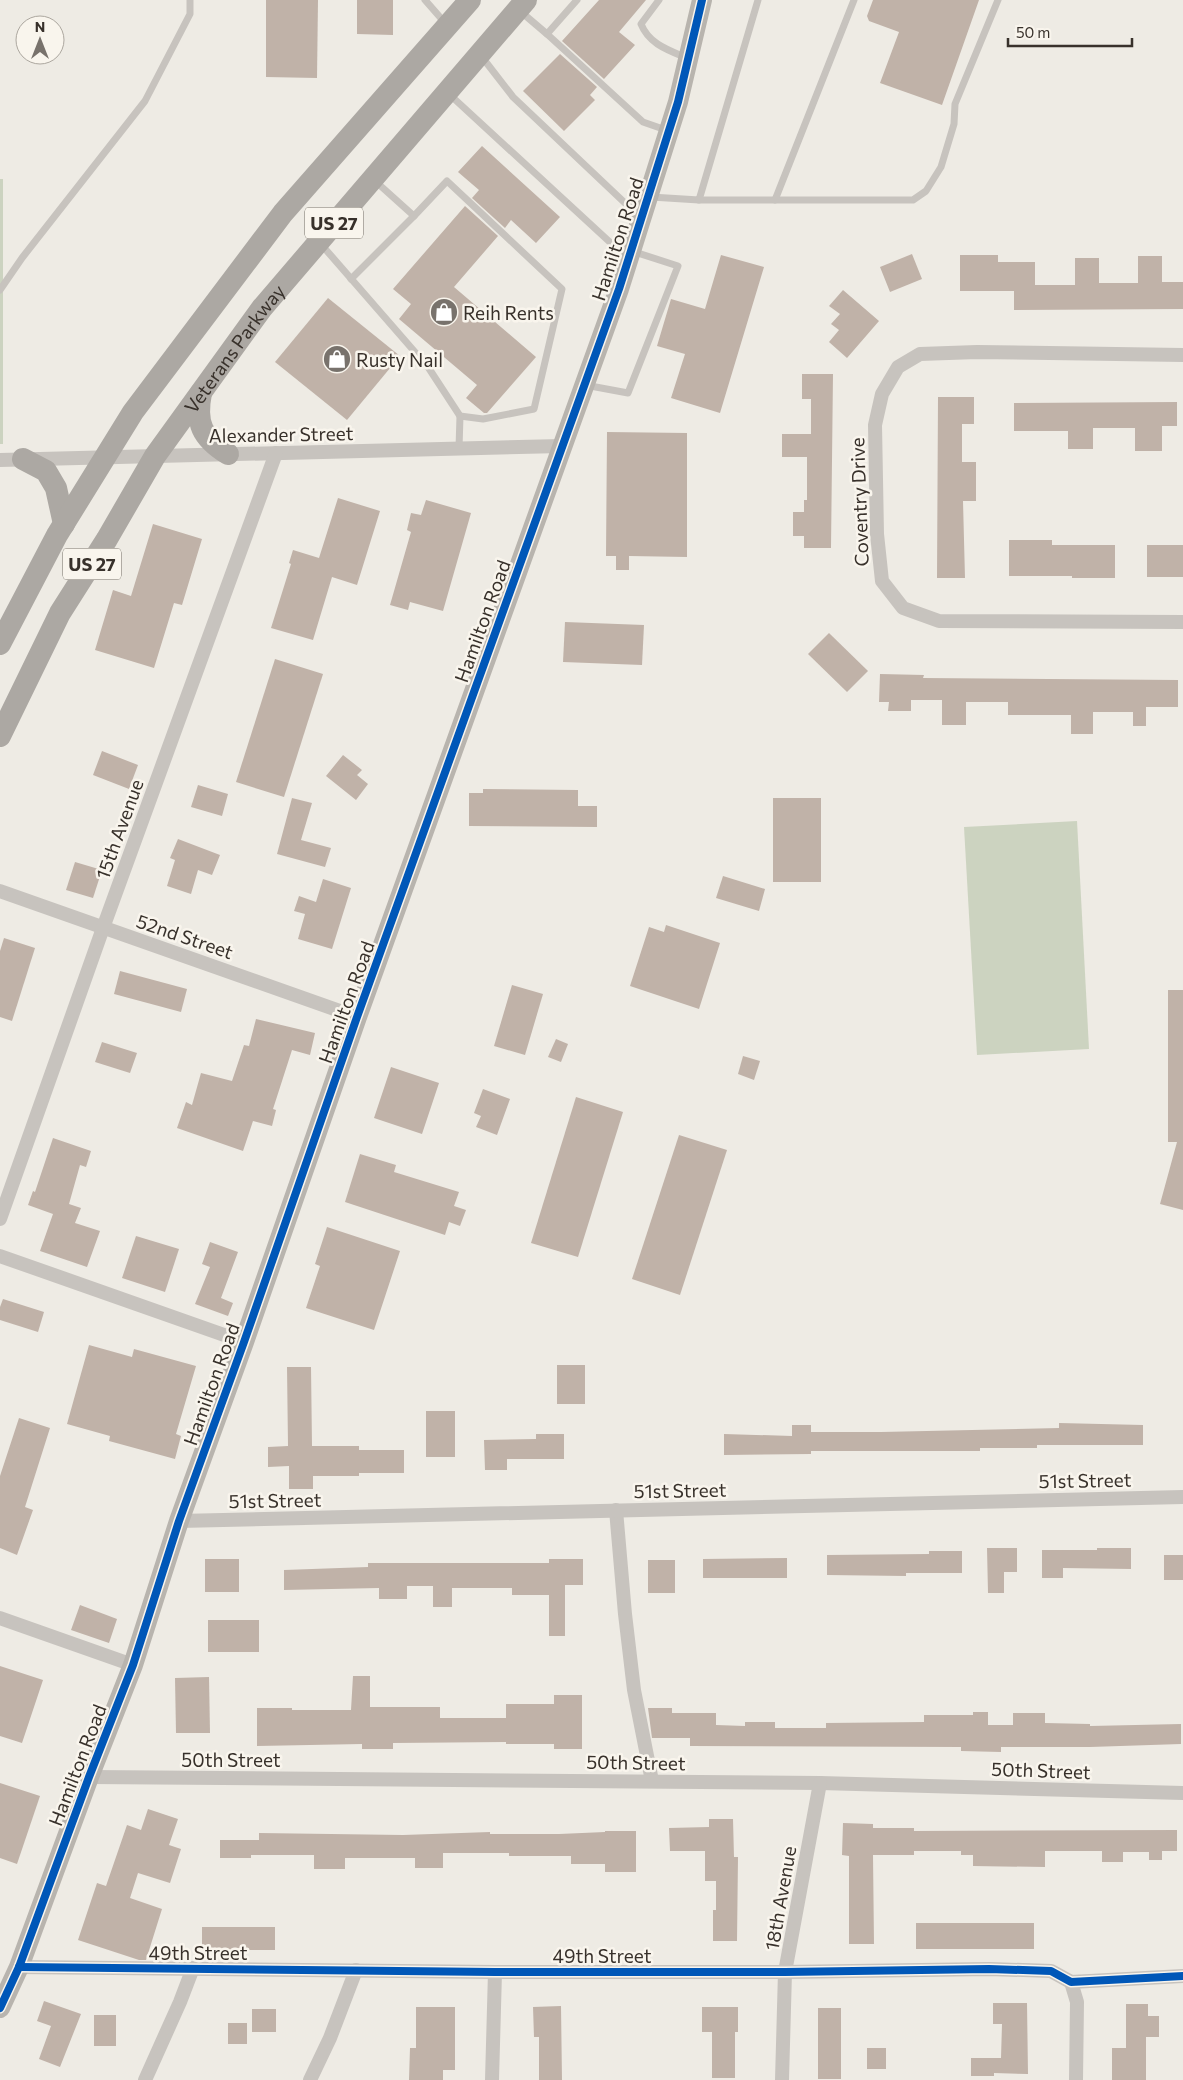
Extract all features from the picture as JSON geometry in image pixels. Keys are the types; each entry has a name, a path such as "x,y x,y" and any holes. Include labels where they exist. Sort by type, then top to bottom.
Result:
{"main road":[{"name":"US 27","path":"0,644 64,524 133,412 283,213 470,0"},
{"name":"Veterans Parkway","path":"0,736 60,613 107,539 155,456 262,308 522,4"},
{"path":"201,393 197,411 204,431 212,444 228,454"},
{"path":"22,459 46,470 56,488 64,524"}],"street":[{"name":"Hamilton Road","path":"0,2008 19,1967 89,1777 133,1665 179,1521 631,252 669,131 702,0"},
{"name":"Coventry Drive","path":"1183,355 977,352 920,354 898,367 882,394 875,425 877,534 882,580 903,608 939,621 1183,622"},
{"name":"Alexander Street","path":"0,460 562,446"},
{"name":"15th Avenue","path":"0,1219 103,928 276,453"},
{"name":"52nd Street","path":"0,891 357,1017"},
{"path":"0,1256 244,1342"},
{"name":"51st Street","path":"179,1521 1183,1497"},
{"path":"616,1510 634,1690 652,1781"},
{"path":"0,1618 133,1665"},
{"name":"50th Street","path":"89,1777 820,1783 1183,1793"},
{"name":"18th Avenue","path":"782,2080 785,1972 820,1783"},
{"name":"49th Street","path":"19,1967 495,1972 785,1972 989,1969 1051,1971 1070,1982 1183,1976"},
{"path":"145,2080 180,2002 192,1968"},
{"path":"310,2080 330,2038 356,1970"},
{"path":"492,2080 495,1972"},
{"path":"1070,1982 1077,2002 1076,2080"}],"lane":[{"path":"0,290 22,258 146,101 190,14 190,0"},
{"path":"425,0 448,26"},
{"path":"547,34 577,0"},
{"path":"659,0 641,24 646,35 664,48 688,59"},
{"path":"699,200 758,0"},
{"path":"775,200 854,0"},
{"path":"479,53 513,97 626,204 646,205 699,200 913,200 926,191 941,167 954,124 955,104 998,0"},
{"path":"522,4 547,34 643,122 669,131"},
{"path":"446,91 612,245 678,266 628,393 584,385"},
{"path":"372,178 414,216"},
{"path":"351,279 447,181 562,289 534,409 483,419 460,416"},
{"path":"318,241 428,367 460,416 459,448"}],"green space":[{"path":"0,179 3,179 3,444 0,444"},
{"path":"1077,821 1089,1049 977,1055 964,827"}],"building":[{"path":"266,0 318,0 317,78 266,77"},
{"path":"357,0 393,0 393,35 357,34"},
{"path":"599,0 646,0 619,32 635,45 604,79 562,41"},
{"path":"873,0 979,0 942,105 880,83 899,32 869,21 867,16"},
{"path":"560,54 597,87 590,95 595,100 564,131 523,91"},
{"path":"482,146 560,217 536,243 511,220 505,228 472,198 479,190 458,172"},
{"name":"Reih Rents","path":"465,206 498,236 454,287 536,357 487,413 484,413 466,398 477,385 399,319 411,304 393,289"},
{"path":"912,254 922,279 890,292 880,267"},
{"path":"721,255 764,267 720,413 671,398 685,354 657,346 671,299 705,309"},
{"path":"960,255 998,255 998,262 1035,262 1035,285 1075,285 1075,258 1099,258 1099,283 1138,283 1138,256 1162,256 1162,282 1183,282 1183,309 1014,310 1014,291 960,291"},
{"path":"843,290 879,321 847,358 829,342 839,330 831,324 840,314 829,306"},
{"name":"Rusty Nail","path":"328,298 400,356 347,420 275,362"},
{"path":"802,374 833,374 831,548 804,548 804,536 793,536 793,512 804,512 804,500 807,500 807,457 782,457 782,434 811,434 811,399 802,399"},
{"path":"938,397 974,397 974,424 962,424 962,462 976,462 976,501 963,501 965,578 937,578"},
{"path":"1177,402 1177,426 1162,426 1162,451 1135,451 1135,428 1093,428 1093,449 1068,449 1068,431 1014,431 1014,403"},
{"path":"607,432 687,433 687,557 629,556 629,570 616,570 616,556 606,556"},
{"path":"338,498 380,511 357,585 332,577 313,640 271,628 291,564 289,563 293,550 319,558"},
{"path":"426,500 471,513 443,611 410,602 408,610 390,605 411,532 407,530 411,513 421,515"},
{"path":"153,524 202,539 182,605 174,603 154,668 95,650 113,590 131,596"},
{"path":"1009,540 1052,540 1052,545 1115,545 1115,578 1009,576"},
{"path":"1147,545 1183,545 1183,577 1147,577"},
{"path":"565,622 644,625 642,665 563,662"},
{"path":"829,633 868,671 847,692 808,654"},
{"path":"275,659 323,674 284,797 236,782"},
{"path":"880,674 924,675 923,678 1178,680 1178,707 1146,707 1146,726 1133,726 1133,712 1093,712 1093,734 1071,734 1071,715 1008,715 1008,702 966,702 966,725 942,725 942,700 911,700 911,711 888,711 889,702 879,702"},
{"path":"102,751 138,765 129,789 93,775"},
{"path":"343,755 362,770 357,775 368,784 356,800 326,776"},
{"path":"198,785 228,794 222,816 191,807"},
{"path":"483,789 578,790 578,806 597,806 597,827 469,826 469,793 483,793"},
{"path":"292,798 312,803 301,840 331,848 325,867 277,854"},
{"path":"773,798 821,798 821,882 773,882"},
{"path":"178,839 220,855 212,875 198,870 191,894 167,886 175,860 170,858"},
{"path":"75,862 102,870 93,898 66,890"},
{"path":"723,876 765,889 759,911 716,898"},
{"path":"323,879 351,888 332,949 298,939 305,914 294,911 299,896 316,902"},
{"path":"666,925 720,943 699,1009 630,986 649,927 664,932"},
{"path":"4,938 35,948 12,1021 0,1017 0,951"},
{"path":"120,971 187,989 181,1012 114,994"},
{"path":"512,985 543,994 525,1055 494,1046"},
{"path":"1168,990 1183,990 1183,1210 1160,1204 1177,1142 1168,1142"},
{"path":"256,1019 315,1033 310,1055 292,1050 273,1109 276,1110 272,1126 253,1121 243,1151 177,1128 186,1102 192,1105 201,1073 232,1081 244,1045 249,1046"},
{"path":"556,1039 568,1044 561,1062 548,1057"},
{"path":"102,1042 137,1053 130,1073 95,1062"},
{"path":"743,1056 760,1061 754,1080 738,1074"},
{"path":"391,1067 439,1083 422,1134 374,1118"},
{"path":"483,1089 510,1099 497,1135 476,1127 481,1116 474,1113"},
{"path":"576,1097 623,1112 578,1257 531,1243"},
{"path":"679,1135 727,1150 680,1295 632,1279"},
{"path":"53,1138 91,1151 86,1167 80,1165 69,1204 81,1208 75,1223 100,1231 87,1267 40,1251 53,1214 28,1205 33,1191 35,1192"},
{"path":"360,1154 396,1165 394,1172 459,1192 454,1206 466,1210 460,1226 449,1222 445,1235 345,1202"},
{"path":"327,1227 400,1251 374,1330 306,1308 320,1266 315,1264"},
{"path":"136,1236 179,1249 165,1292 122,1278"},
{"path":"210,1242 238,1252 221,1298 233,1303 228,1316 195,1304 210,1267 202,1264"},
{"path":"3,1299 44,1312 38,1332 0,1320 0,1307"},
{"path":"89,1345 132,1357 134,1349 196,1366 176,1434 181,1436 175,1459 109,1441 110,1436 67,1424"},
{"path":"557,1365 585,1365 585,1404 557,1404"},
{"path":"287,1367 311,1367 312,1446 359,1446 359,1450 404,1450 404,1473 359,1473 359,1476 313,1476 313,1489 289,1489 289,1466 268,1467 268,1447 288,1446"},
{"path":"426,1411 455,1411 455,1457 426,1457"},
{"path":"19,1418 50,1428 25,1507 33,1510 17,1555 0,1548 0,1476"},
{"path":"1059,1423 1143,1425 1143,1445 1037,1445 1037,1448 980,1448 980,1451 811,1451 811,1454 724,1455 724,1434 792,1436 792,1425 811,1425 811,1432 881,1432 1059,1428"},
{"path":"536,1434 564,1434 564,1459 507,1459 507,1470 485,1470 484,1440 536,1439"},
{"path":"987,1548 1017,1548 1017,1572 1004,1572 1004,1593 988,1593"},
{"path":"1097,1548 1131,1548 1131,1569 1063,1568 1063,1578 1042,1578 1042,1550 1097,1550"},
{"path":"929,1551 962,1551 962,1573 906,1573 906,1576 827,1575 827,1555 929,1554"},
{"path":"1164,1555 1183,1555 1183,1580 1164,1580"},
{"path":"787,1558 787,1578 703,1578 703,1559"},
{"path":"205,1559 239,1559 239,1592 205,1592"},
{"path":"549,1559 583,1559 583,1585 565,1585 565,1636 549,1636 549,1595 512,1595 512,1588 452,1588 452,1607 433,1607 433,1586 407,1586 407,1599 379,1599 379,1588 284,1590 284,1570 368,1567 368,1563 549,1563"},
{"path":"648,1560 675,1560 675,1593 648,1593"},
{"path":"80,1605 117,1619 109,1643 71,1630"},
{"path":"208,1620 259,1620 259,1652 208,1652"},
{"path":"0,1666 43,1680 22,1743 0,1736"},
{"path":"353,1676 370,1676 370,1707 440,1707 440,1718 506,1718 506,1704 554,1704 554,1695 582,1695 582,1749 554,1749 554,1744 506,1744 506,1742 393,1743 393,1749 362,1749 362,1744 257,1746 257,1708 351,1710"},
{"path":"209,1677 210,1733 176,1733 175,1678"},
{"path":"648,1708 672,1708 672,1713 716,1713 716,1725 745,1726 745,1722 775,1722 775,1728 826,1728 826,1723 924,1722 924,1715 973,1715 973,1712 988,1712 988,1725 1013,1725 1013,1713 1045,1713 1045,1723 1090,1724 1090,1726 1181,1724 1181,1744 1001,1747 1001,1752 961,1751 961,1747 690,1746 690,1738 652,1738"},
{"path":"0,1783 40,1796 17,1864 0,1858"},
{"path":"148,1809 178,1819 169,1845 181,1849 170,1883 138,1873 130,1898 162,1909 146,1960 139,1960 78,1940 97,1883 106,1886 127,1825 141,1830"},
{"path":"709,1819 733,1819 734,1857 738,1857 737,1941 713,1941 713,1910 716,1910 716,1881 705,1881 705,1851 670,1851 669,1828 709,1827"},
{"path":"843,1823 873,1824 873,1828 914,1828 914,1831 1177,1830 1177,1851 1162,1851 1162,1860 1149,1860 1149,1852 1123,1852 1123,1862 1102,1862 1102,1851 1045,1851 1045,1867 973,1866 973,1855 961,1855 961,1851 914,1851 914,1855 873,1855 874,1944 849,1944 849,1856 842,1855"},
{"path":"636,1831 636,1872 605,1872 605,1864 571,1864 571,1856 509,1856 509,1853 443,1853 443,1868 415,1868 415,1858 345,1858 345,1869 314,1869 314,1855 251,1855 251,1858 220,1858 220,1840 259,1840 259,1833 403,1835 490,1832 490,1834 559,1834"},
{"path":"916,1923 1034,1923 1034,1949 916,1949"},
{"path":"202,1927 275,1927 275,1950 202,1950"},
{"path":"44,2001 81,2014 60,2067 39,2059 51,2026 37,2021"},
{"path":"993,2003 1027,2003 1028,2074 994,2073 994,2076 971,2076 971,2058 1001,2058 1002,2024 993,2024"},
{"path":"1126,2004 1148,2004 1148,2016 1159,2016 1159,2037 1146,2037 1146,2080 1112,2080 1112,2048 1126,2048"},
{"path":"561,2006 562,2080 539,2080 539,2037 534,2037 533,2007"},
{"path":"416,2007 455,2007 455,2070 443,2070 443,2080 409,2080 410,2048 416,2048"},
{"path":"702,2007 738,2007 738,2032 735,2032 735,2078 712,2078 712,2032 702,2032"},
{"path":"818,2008 841,2008 841,2079 818,2079"},
{"path":"252,2009 276,2009 276,2032 252,2032"},
{"path":"94,2015 116,2015 116,2046 94,2046"},
{"path":"228,2023 247,2023 247,2044 228,2044"},
{"path":"867,2048 886,2048 886,2069 867,2069"}],"cycle path":[{"path":"0,2008 19,1967 89,1777 133,1665 179,1521 244,1342 357,1017 619,289 678,102 702,0"},
{"path":"19,1967 495,1972 785,1972 989,1969 1051,1971 1071,1982 1183,1976"}],"place":[{"name":"Reih Rents","path":"444,312"},
{"name":"Rusty Nail","path":"337,359"}]}
